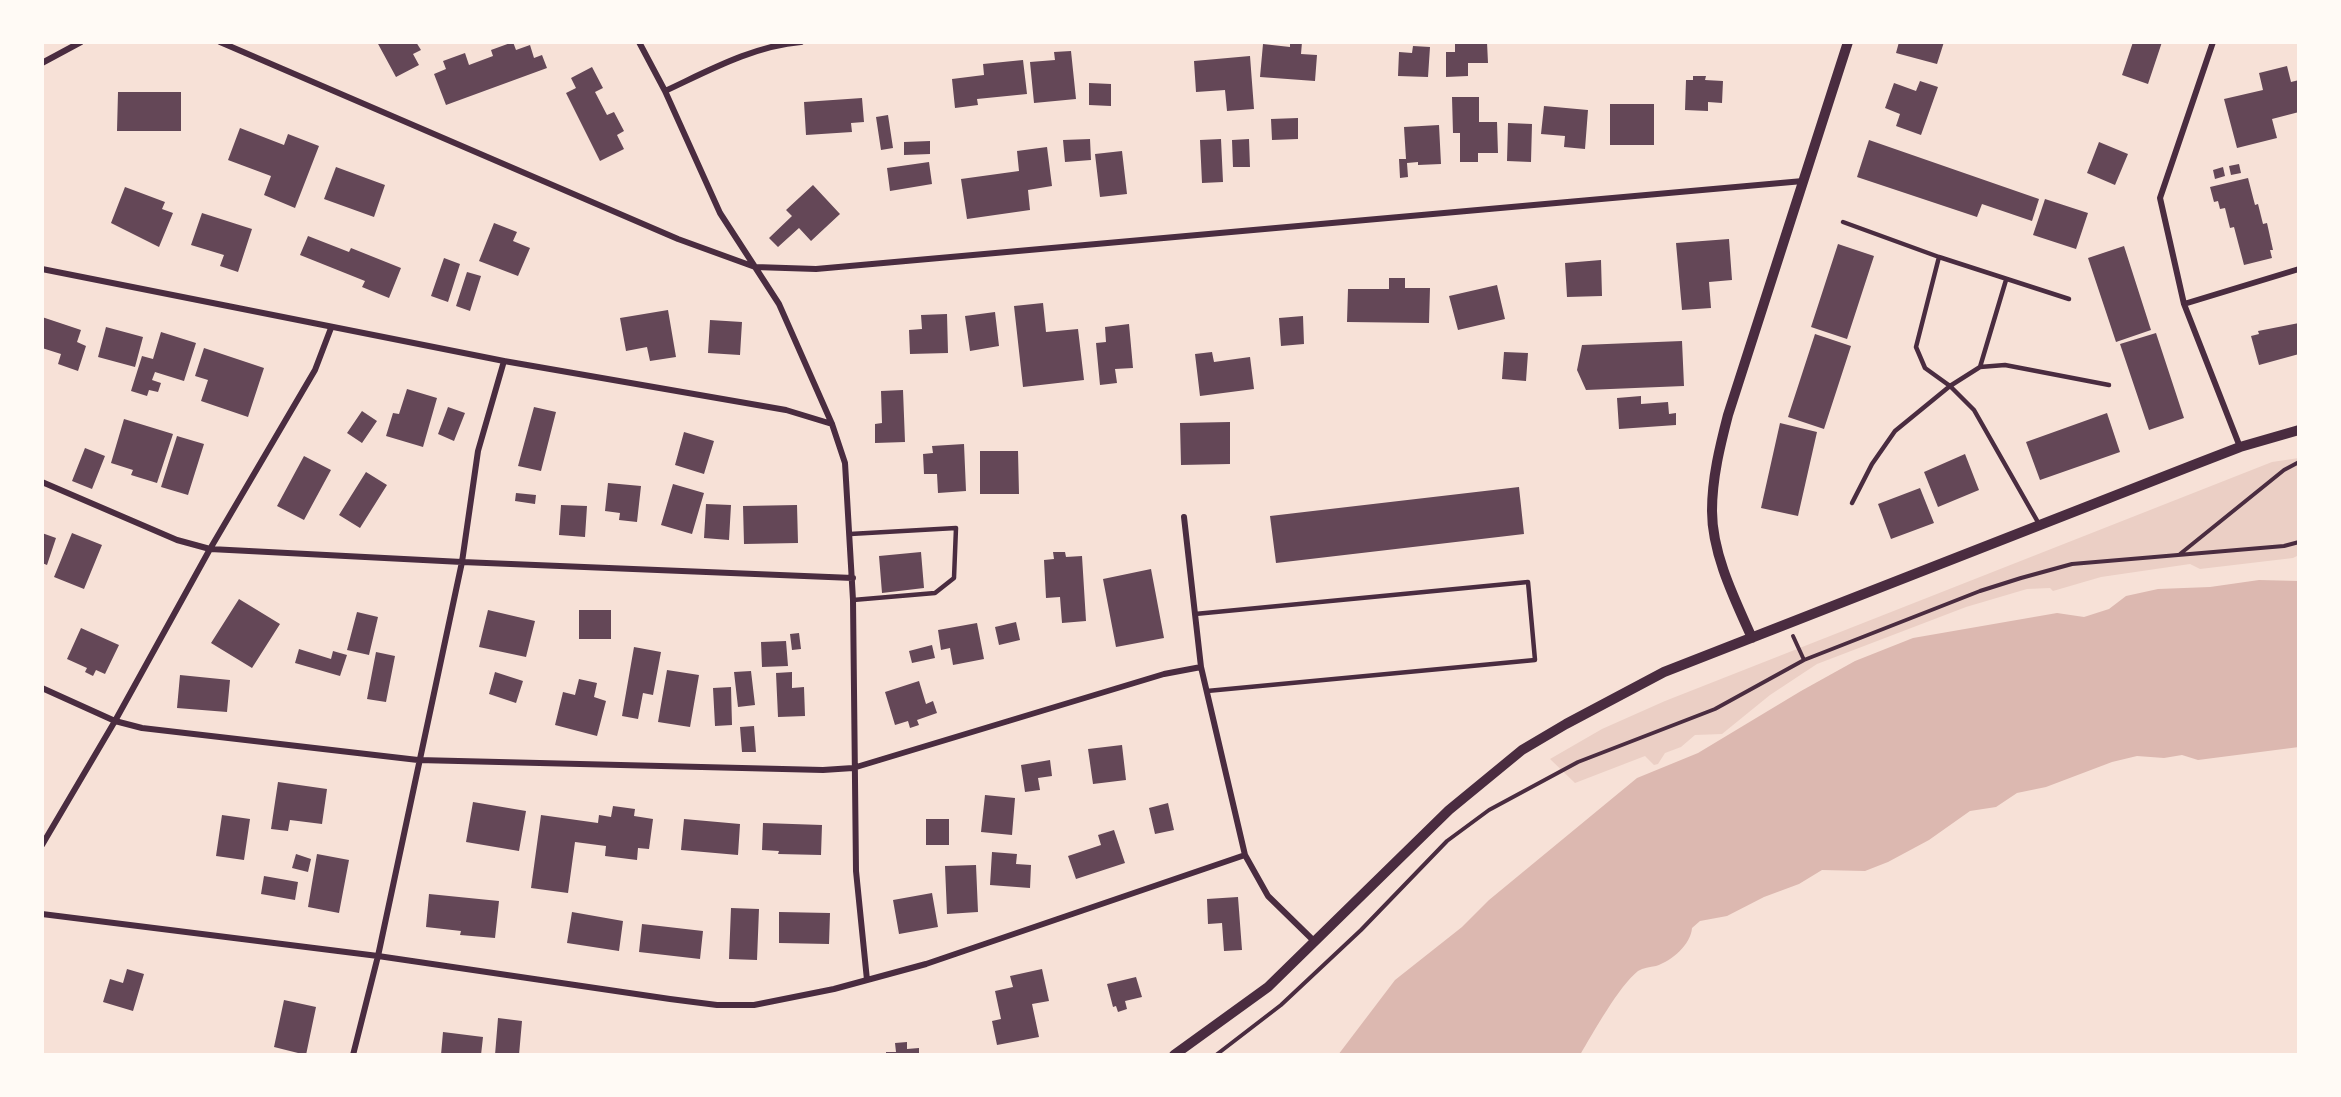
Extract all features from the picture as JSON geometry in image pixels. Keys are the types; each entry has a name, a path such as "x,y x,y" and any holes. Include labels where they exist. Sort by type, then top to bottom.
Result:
{"street":[{"path":"42,63 81,42"},
{"path":"220,42 678,240 755,267 816,269 1803,181"},
{"path":"639,42 665,91 720,213 779,304 832,424 845,463 854,600 853,768 856,871 867,980"},
{"path":"665,91 734,60 782,43 801,42"},
{"path":"1752,638 1728,583 1718,552 1712,512 1715,472 1728,415 1848,42"},
{"path":"2213,42 2160,198 2184,303 2240,447"},
{"path":"42,269 504,361 786,410 832,424"},
{"path":"2184,303 2299,269"},
{"path":"42,845 115,721 210,549 315,370 331,328"},
{"path":"353,1055 378,956 462,562 478,450 504,361"},
{"path":"1174,1055 1268,987 1418,838 1522,750 1620,694 1664,672 2039,524 2240,447 2299,430"},
{"path":"42,482 177,540 210,549 853,578"},
{"path":"1184,518 1201,667 1245,855 1268,896 1315,942"},
{"path":"42,688 115,721 142,728 418,760 823,770 853,768 1164,674 1201,667"},
{"path":"42,914 378,956 717,1005 754,1005 834,989 926,964 1245,855"}],"lane":[{"path":"1843,222 2006,280 2069,299"},
{"path":"1939,257 1916,347 1925,368 1950,386 1974,410 2039,524"},
{"path":"1980,367 2006,280"},
{"path":"1852,503 1872,464 1895,431 1950,386 1980,367 2005,365 2109,385"},
{"path":"850,534 956,528 954,578 935,593 854,600"},
{"path":"1195,614 1528,582 1535,660 1207,691"}],"path":[{"path":"2180,555 2284,470 2299,462"},
{"path":"1216,1055 1281,1005 1361,930 1447,841 1489,810 1578,762 1715,709 1804,660 1980,591 2072,564 2284,546 2299,542"},
{"path":"1797,645 1804,660"}],"shaded area":[{"path":"2299,458 2299,555 2293,558 2200,569 2190,564 2101,577 2053,591 2050,588 2027,589 1966,607 1817,664 1770,695 1722,734 1695,735 1681,747 1665,753 1658,764 1654,765 1645,756 1575,783 1550,759 1602,729 1665,701 2272,462"},
{"path":"2259,580 2299,581 2299,747 2198,760 2182,755 2164,758 2137,756 2112,762 2046,787 2017,793 1996,807 1970,811 1929,840 1888,862 1865,871 1822,870 1799,884 1764,897 1727,916 1700,921 1692,928 1688,940 1674,956 1662,964 1638,971 1631,978 1607,1010 1580,1055 1338,1055 1395,980 1462,927 1489,900 1637,778 1698,753 1855,661 1913,638 2057,613 2084,617 2109,609 2126,596 2158,589 2210,587"}],"building":[{"path":"377,42 416,42 421,50 413,54 419,65 396,77"},
{"path":"513,42 516,50 530,45 534,58 542,55 547,68 446,105 434,74 446,69 443,61 465,53 469,65 493,56 491,50"},
{"path":"1290,42 1302,42 1301,54 1317,55 1315,81 1260,77 1263,44 1290,47"},
{"path":"1455,42 1487,42 1488,63 1468,63 1468,76 1446,77 1446,52 1455,52"},
{"path":"1899,42 1944,42 1937,64 1896,53"},
{"path":"2133,42 2162,42 2148,84 2122,75"},
{"path":"1413,46 1430,47 1428,77 1398,76 1399,52 1412,53"},
{"path":"1071,51 1076,99 1034,103 1030,62 1055,60 1054,52"},
{"path":"1250,56 1254,109 1227,111 1225,90 1196,92 1194,61"},
{"path":"1023,60 1027,94 977,99 978,105 955,108 952,79 984,75 983,64"},
{"path":"2287,66 2291,82 2299,80 2299,112 2272,119 2277,138 2237,148 2224,99 2263,90 2259,73"},
{"path":"592,67 603,88 595,92 607,115 614,112 624,131 617,135 624,149 600,161 566,93 576,88 571,78"},
{"path":"1693,76 1706,76 1705,80 1723,81 1722,103 1708,102 1708,111 1685,110 1686,80 1693,80"},
{"path":"1920,81 1938,87 1921,135 1896,126 1900,114 1885,108 1894,83 1916,91"},
{"path":"1089,83 1111,84 1111,106 1089,105"},
{"path":"118,92 181,92 181,131 117,131"},
{"path":"1452,97 1479,97 1479,122 1497,122 1498,153 1478,153 1478,162 1460,162 1460,133 1453,133"},
{"path":"862,98 864,122 851,123 852,132 806,135 804,102"},
{"path":"1610,104 1654,104 1654,145 1610,145"},
{"path":"1544,106 1588,110 1585,149 1564,147 1565,136 1541,134"},
{"path":"888,115 893,148 881,150 876,117"},
{"path":"1298,118 1298,139 1272,140 1271,119"},
{"path":"1508,123 1532,124 1531,162 1507,161"},
{"path":"1439,125 1441,164 1407,163 1408,177 1400,178 1399,159 1406,159 1404,127"},
{"path":"240,128 284,145 288,134 319,146 295,208 264,195 271,176 228,160"},
{"path":"1090,139 1091,160 1065,162 1063,140"},
{"path":"1221,139 1223,182 1202,183 1200,140"},
{"path":"1249,139 1250,167 1233,167 1232,140"},
{"path":"1869,140 2039,199 2032,221 1982,204 1977,217 1857,177"},
{"path":"930,141 930,154 904,155 904,142"},
{"path":"2099,142 2128,154 2115,185 2087,173"},
{"path":"1047,147 1052,186 1028,190 1030,210 967,219 961,179 1019,171 1017,151"},
{"path":"1122,151 1127,194 1100,197 1095,154"},
{"path":"929,162 932,184 890,191 887,168"},
{"path":"2239,164 2241,173 2231,175 2229,166"},
{"path":"336,167 385,185 374,217 324,199"},
{"path":"2223,167 2225,176 2215,179 2213,170"},
{"path":"2248,178 2263,224 2267,223 2273,250 2270,250 2272,258 2244,265 2234,227 2230,228 2225,208 2220,209 2218,201 2214,202 2210,187"},
{"path":"813,185 840,214 811,241 799,228 778,247 769,238 792,216 786,210"},
{"path":"125,187 165,202 162,209 173,213 159,247 111,223"},
{"path":"2045,199 2088,213 2076,249 2033,235"},
{"path":"202,213 252,229 238,272 220,266 224,255 191,245"},
{"path":"494,223 517,232 513,241 530,248 518,276 479,261"},
{"path":"308,236 349,252 351,248 401,268 389,298 362,287 365,281 300,255"},
{"path":"1729,239 1732,280 1709,282 1711,308 1682,310 1676,243"},
{"path":"1838,244 1874,256 1847,339 1811,327"},
{"path":"2124,246 2151,330 2116,342 2088,258"},
{"path":"444,258 460,264 448,302 431,296"},
{"path":"1601,260 1602,296 1567,297 1565,263"},
{"path":"467,272 481,276 470,311 456,306"},
{"path":"1389,278 1405,278 1405,288 1430,288 1429,323 1347,322 1348,289 1389,289"},
{"path":"1497,285 1505,319 1458,330 1449,296"},
{"path":"1043,303 1046,332 1078,329 1084,380 1023,387 1014,306"},
{"path":"668,310 676,357 650,361 647,347 626,351 620,318"},
{"path":"995,312 999,346 970,351 965,316"},
{"path":"947,314 948,353 910,354 909,330 922,329 921,315"},
{"path":"1303,316 1304,344 1281,346 1279,318"},
{"path":"42,317 81,330 77,342 86,346 78,371 58,364 61,354 42,348"},
{"path":"710,320 742,322 740,355 708,353"},
{"path":"2299,323 2299,354 2259,365 2251,336 2259,334 2258,331"},
{"path":"1129,324 1133,368 1115,369 1117,383 1100,385 1096,343 1106,342 1105,327"},
{"path":"106,327 143,337 135,367 98,357"},
{"path":"161,332 196,343 184,381 155,372 152,380 161,383 158,392 149,390 147,396 131,391 142,356 153,359"},
{"path":"2156,333 2184,418 2149,430 2120,344"},
{"path":"1815,334 1851,346 1824,429 1788,417"},
{"path":"1682,341 1684,386 1586,390 1577,370 1582,345"},
{"path":"204,348 264,368 248,417 201,401 208,380 195,376"},
{"path":"1212,352 1214,362 1250,357 1254,389 1200,396 1195,354"},
{"path":"1504,352 1528,353 1526,381 1502,379"},
{"path":"407,389 437,398 423,447 386,436 393,413 399,414"},
{"path":"903,390 905,442 875,443 875,424 882,423 881,391"},
{"path":"1641,396 1641,404 1668,402 1669,414 1676,413 1676,425 1619,429 1617,398"},
{"path":"448,407 465,413 454,441 438,434"},
{"path":"534,407 556,412 541,471 518,466"},
{"path":"362,411 377,421 362,443 347,433"},
{"path":"2107,413 2120,452 2040,480 2026,442"},
{"path":"124,419 173,434 157,483 131,475 133,470 111,463"},
{"path":"1230,422 1230,464 1181,465 1180,423"},
{"path":"1780,423 1817,432 1798,516 1761,508"},
{"path":"684,432 714,441 704,474 675,465"},
{"path":"177,436 204,444 188,495 161,487"},
{"path":"964,444 966,491 938,493 937,474 924,474 923,454 933,453 932,446"},
{"path":"85,448 105,456 92,489 72,481"},
{"path":"980,451 1018,451 1019,494 980,494"},
{"path":"1965,454 1979,490 1938,507 1924,472"},
{"path":"304,456 331,470 304,520 277,506"},
{"path":"366,472 387,485 360,528 339,515"},
{"path":"608,483 641,486 637,522 619,520 620,513 605,511"},
{"path":"673,484 704,493 692,534 661,525"},
{"path":"1519,487 1524,534 1276,563 1270,516"},
{"path":"1920,488 1934,523 1891,539 1878,504"},
{"path":"516,493 536,495 535,504 515,501"},
{"path":"706,504 731,505 729,540 704,538"},
{"path":"561,505 587,506 585,537 559,535"},
{"path":"797,505 798,543 744,544 743,506"},
{"path":"42,533 56,538 47,565 42,563"},
{"path":"72,533 102,545 84,589 54,577"},
{"path":"921,552 924,588 882,593 879,556"},
{"path":"1053,552 1065,552 1066,557 1082,556 1086,621 1062,623 1060,597 1046,598 1044,560 1054,559"},
{"path":"1151,569 1164,638 1116,647 1103,579"},
{"path":"239,599 280,624 252,668 211,643"},
{"path":"488,610 535,621 526,657 479,647"},
{"path":"579,610 611,610 611,639 579,639"},
{"path":"357,612 378,617 369,655 347,650"},
{"path":"1016,622 1020,640 999,645 995,627"},
{"path":"977,623 984,659 953,665 950,648 941,650 938,630"},
{"path":"81,628 119,645 105,674 96,670 93,676 85,672 87,668 67,659"},
{"path":"799,633 801,649 792,650 790,634"},
{"path":"786,641 788,666 762,667 761,642"},
{"path":"932,645 935,658 912,663 909,651"},
{"path":"634,647 661,652 653,695 643,693 638,719 622,716"},
{"path":"299,649 331,659 333,651 347,655 340,676 295,663"},
{"path":"376,652 395,656 386,702 367,699"},
{"path":"667,670 699,675 690,727 658,722"},
{"path":"751,671 755,705 738,707 734,672"},
{"path":"495,672 523,681 516,703 489,694"},
{"path":"792,672 792,688 804,687 805,716 778,717 776,673"},
{"path":"180,675 230,680 227,712 177,708"},
{"path":"579,679 597,683 594,697 606,701 597,736 555,725 563,692 575,695"},
{"path":"919,681 926,704 933,701 937,713 917,720 919,725 910,728 908,721 895,725 885,692"},
{"path":"731,687 732,725 715,726 713,688"},
{"path":"754,726 756,752 742,752 740,727"},
{"path":"1122,745 1126,780 1093,784 1088,749"},
{"path":"1050,760 1052,776 1038,778 1040,790 1025,792 1021,765"},
{"path":"278,782 327,789 322,824 290,820 288,831 271,829"},
{"path":"985,795 1015,798 1012,835 981,832"},
{"path":"473,802 526,811 519,851 466,842"},
{"path":"1168,803 1174,830 1155,834 1149,808"},
{"path":"613,806 635,809 634,816 653,819 649,849 638,848 637,860 605,856 606,846 575,842 568,893 531,888 541,815 598,823 599,815 611,817"},
{"path":"222,815 250,819 244,860 216,856"},
{"path":"684,819 740,824 738,855 681,850"},
{"path":"926,819 949,819 949,845 926,845"},
{"path":"763,823 822,825 821,855 778,854 779,851 762,850"},
{"path":"1114,830 1125,863 1076,879 1068,856 1101,845 1098,835"},
{"path":"992,852 1017,854 1016,864 1031,865 1030,888 990,885"},
{"path":"296,854 311,859 308,872 292,868"},
{"path":"317,854 349,860 339,913 308,907"},
{"path":"976,865 978,912 947,914 945,866"},
{"path":"264,876 298,882 295,900 261,894"},
{"path":"932,893 938,927 899,934 893,900"},
{"path":"429,894 499,901 495,938 460,935 461,931 426,927"},
{"path":"1238,897 1242,950 1224,951 1222,923 1208,924 1207,899"},
{"path":"731,908 759,909 757,960 729,959"},
{"path":"572,912 623,921 619,951 567,943"},
{"path":"779,912 830,913 829,944 779,943"},
{"path":"642,924 703,931 700,959 639,952"},
{"path":"127,969 144,974 133,1011 103,1002 110,979 123,983"},
{"path":"1042,969 1049,1001 1032,1004 1039,1037 997,1045 992,1021 1001,1019 995,991 1013,987 1010,976"},
{"path":"1136,977 1142,997 1125,1001 1127,1009 1118,1012 1116,1006 1113,1007 1107,984"},
{"path":"284,1000 316,1007 306,1055 274,1047"},
{"path":"498,1018 522,1021 519,1055 495,1055"},
{"path":"443,1032 483,1037 481,1055 441,1055"},
{"path":"907,1042 907,1049 919,1048 919,1055 886,1055 886,1052 896,1052 895,1043"}]}
